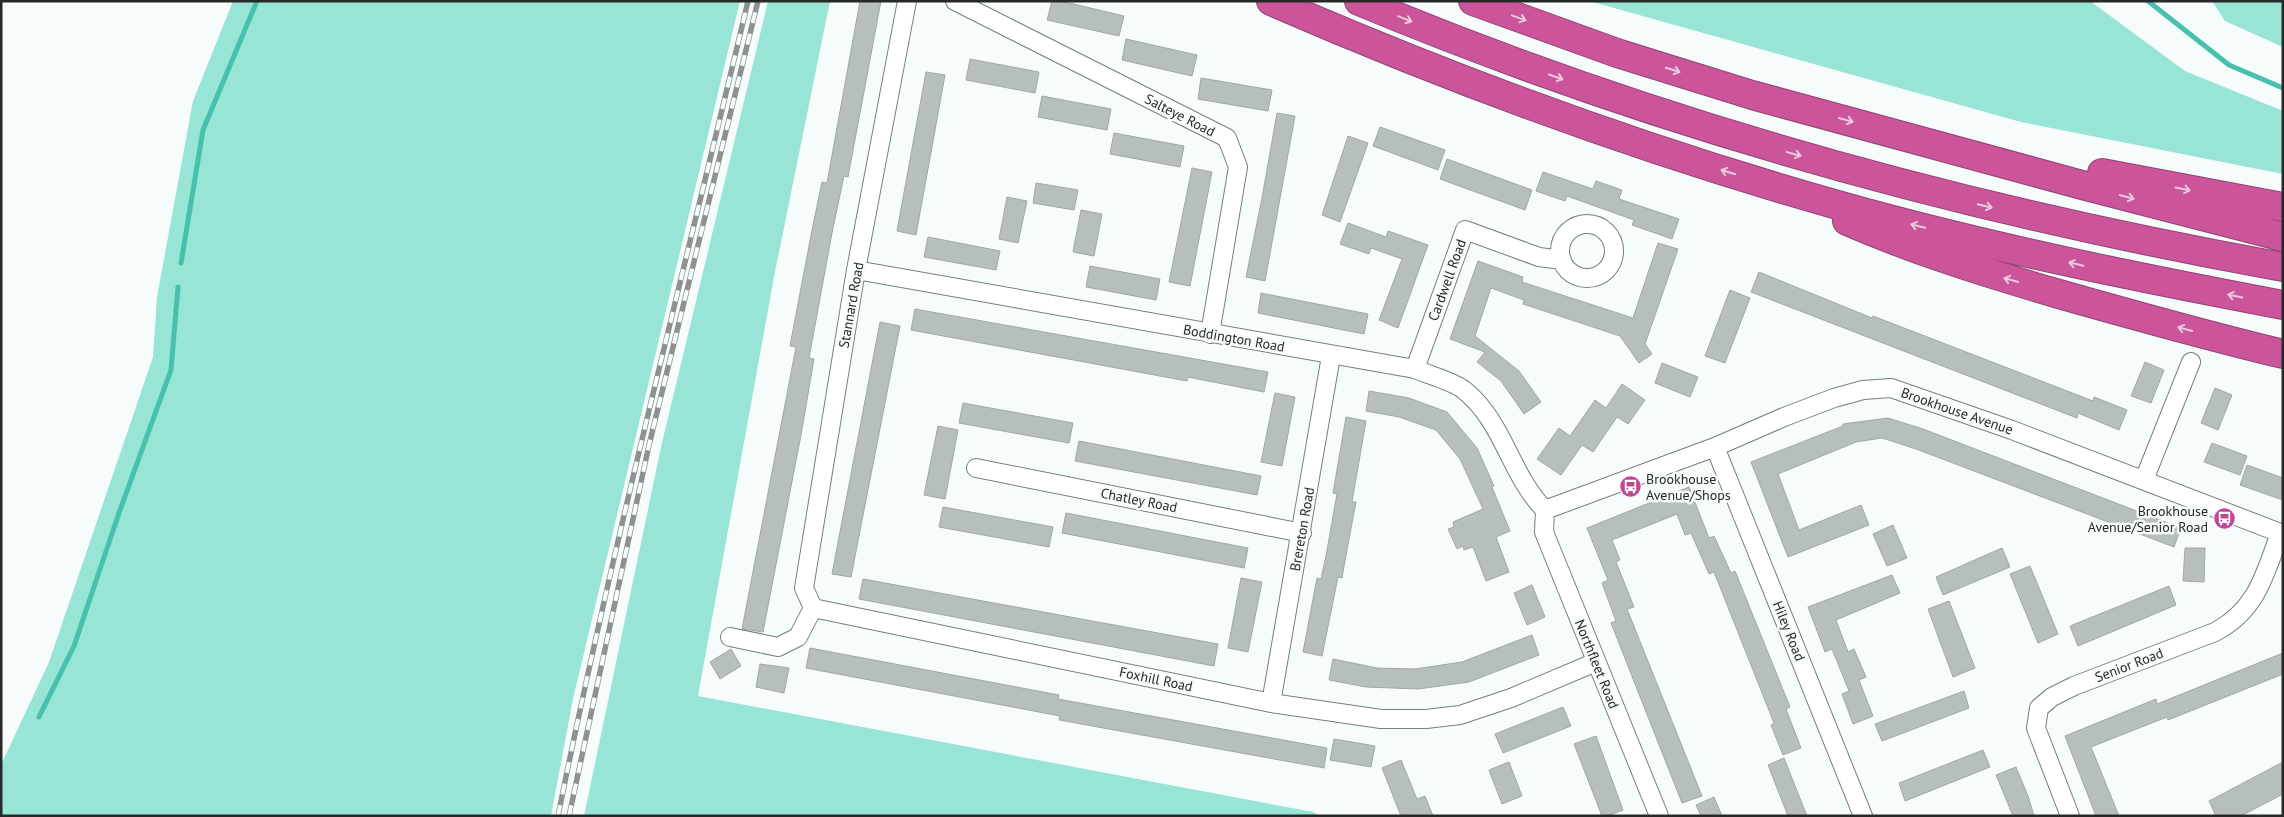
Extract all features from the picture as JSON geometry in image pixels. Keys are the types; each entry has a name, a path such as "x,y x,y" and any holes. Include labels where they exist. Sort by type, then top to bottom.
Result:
{"highway":[{"path":"1271,1 1358,39 1510,99 1650,147 1764,183 1843,206 2005,248 2120,274 2283,305"},
{"path":"1359,1 1520,65 1602,94 1668,116 1853,171 2013,213 2283,267"},
{"path":"1473,1 1618,54 1752,95 2092,188 2283,237"},
{"path":"1979,156 2087,170 2283,207"},
{"path":"1764,183 1910,248 2134,316 2283,354"}],"street":[{"name":"Stannard Road","path":"813,608 804,588 856,270 907,1"},
{"name":"Salteye Road","path":"955,1 1226,138 1238,167 1210,334"},
{"name":"Cardwell Road","path":"1415,369 1465,230 1539,257 1562,260"},
{"name":"Boddington Road","path":"856,270 1331,356 1415,369 1463,388 1488,413 1530,496 1545,510"},
{"name":"Brereton Road","path":"1271,703 1302,533 1331,356"},
{"path":"2144,480 2191,362"},
{"name":"Brookhouse Avenue","path":"1545,510 1715,447 1834,398 1863,390 1891,388 2003,427 2281,533"},
{"name":"Hiley Road","path":"1715,447 1863,816"},
{"name":"Chatley Road","path":"976,468 1302,533"},
{"name":"Northfleet Road","path":"1545,510 1544,532 1659,816"},
{"name":"Senior Road","path":"2070,816 2036,728 2039,708 2052,697 2074,686 2215,632 2228,625 2238,616 2259,590 2281,533"},
{"path":"730,637 778,648 798,637 813,608"},
{"name":"Foxhill Road","path":"813,608 1271,703 1380,719 1435,718 1460,715 1511,698 1596,662"}],"green space":[{"path":"233,1 740,1 573,699 551,816 1,816 1,765 49,662 153,357 157,297 193,101"},
{"path":"768,1 830,1 774,277 698,696 1313,812 1320,816 584,816 661,447"},
{"path":"1589,1 2090,1 2185,71 2283,111 2283,174 2021,122"},
{"path":"2212,1 2283,1 2283,47 2225,21"}],"building":[{"path":"860,1 881,1 848,177 844,176 832,233 809,358 814,359 801,435 763,632 742,629 796,347 790,346 822,182 827,183"},
{"path":"1052,1 1061,1 1124,16 1119,36 1047,20"},
{"path":"1126,39 1197,55 1192,76 1122,60"},
{"path":"970,59 1039,72 1035,93 966,80"},
{"path":"926,72 945,75 916,235 897,231"},
{"path":"1201,78 1272,90 1268,111 1198,99"},
{"path":"1042,96 1111,109 1107,130 1038,117"},
{"path":"1277,113 1295,116 1265,281 1246,277"},
{"path":"1380,127 1445,150 1438,170 1373,146"},
{"path":"1114,133 1184,146 1180,167 1110,154"},
{"path":"1348,136 1368,143 1340,222 1322,215"},
{"path":"1447,159 1532,190 1525,210 1440,179"},
{"path":"1192,168 1212,172 1190,286 1169,282"},
{"path":"1543,172 1593,189 1596,181 1622,190 1619,199 1679,219 1672,239 1632,225 1634,220 1567,196 1565,201 1536,191"},
{"path":"1036,183 1078,190 1074,210 1033,203"},
{"path":"1007,197 1027,201 1018,243 999,239"},
{"path":"1081,210 1102,214 1094,256 1073,252"},
{"path":"1348,223 1386,237 1388,231 1428,245 1398,328 1379,320 1402,259 1371,248 1369,254 1340,244"},
{"path":"928,237 1000,251 996,270 924,257"},
{"path":"1658,243 1678,249 1645,344 1652,354 1639,363 1620,336 1523,304 1524,300 1491,288 1475,336 1519,371 1541,402 1524,414 1501,381 1477,362 1485,352 1450,339 1478,261 1523,277 1522,282 1633,318"},
{"path":"1090,266 1160,279 1156,300 1086,287"},
{"path":"1759,272 1872,318 1873,316 2093,401 2094,397 2127,410 2119,430 2078,413 2077,418 1751,292"},
{"path":"1730,290 1750,298 1725,363 1705,356"},
{"path":"1261,293 1368,314 1364,334 1258,313"},
{"path":"915,309 1268,372 1264,392 1188,377 1187,381 911,330"},
{"path":"880,322 900,326 851,577 832,574"},
{"path":"2145,362 2164,370 2151,403 2131,396"},
{"path":"1662,363 1698,377 1690,397 1655,383"},
{"path":"1622,384 1645,400 1628,424 1617,417 1593,452 1582,445 1561,475 1537,459 1559,428 1570,436 1595,400 1606,408"},
{"path":"2215,388 2232,395 2218,430 2201,423"},
{"path":"1369,391 1409,398 1447,412 1477,448 1494,486 1492,487 1510,531 1496,537 1509,572 1486,581 1473,547 1464,550 1463,546 1457,549 1448,529 1454,527 1453,522 1483,509 1460,459 1436,430 1399,417 1366,411"},
{"path":"1275,393 1295,397 1282,466 1261,462"},
{"path":"963,403 1073,423 1069,443 959,423"},
{"path":"1346,417 1366,421 1352,502 1356,502 1342,578 1338,577 1322,656 1303,652 1317,578 1321,579 1326,556 1337,494 1333,493"},
{"path":"1888,418 1923,429 2181,528 2174,547 1916,449 1882,438 1856,442 1778,474 1799,530 1861,505 1869,525 1788,557 1751,462 1843,426 1843,424"},
{"path":"938,426 958,430 945,499 924,495"},
{"path":"1079,441 1261,476 1257,495 1075,461"},
{"path":"2212,443 2247,456 2240,475 2204,462"},
{"path":"2247,465 2283,478 2283,500 2240,485"},
{"path":"1689,487 1709,538 1714,536 1731,573 1735,571 1790,707 1786,709 1801,748 1783,755 1771,725 1774,723 1714,572 1709,574 1691,533 1685,535 1677,514 1612,540 1620,560 1616,562 1634,607 1627,609 1702,796 1682,803 1611,623 1616,621 1602,583 1608,580 1587,528"},
{"path":"943,507 1053,527 1049,547 939,527"},
{"path":"1066,513 1248,548 1244,568 1062,533"},
{"path":"1893,525 1907,558 1887,566 1873,534"},
{"path":"2002,548 2010,567 1943,595 1936,577"},
{"path":"2185,548 2205,548 2204,582 2183,581"},
{"path":"2030,566 2058,634 2038,643 2010,574"},
{"path":"1892,575 1900,593 1836,620 1848,652 1854,649 1866,677 1859,680 1873,716 1853,724 1842,694 1849,691 1832,649 1825,652 1808,607"},
{"path":"1241,578 1262,582 1248,652 1228,648"},
{"path":"863,579 1218,644 1214,666 859,599"},
{"path":"1532,585 1545,617 1527,625 1514,593"},
{"path":"2169,586 2176,605 2078,646 2070,626"},
{"path":"1949,601 1975,668 1953,677 1928,609"},
{"path":"1532,635 1539,655 1469,682 1418,689 1366,687 1329,680 1333,659 1377,668 1415,669 1462,662"},
{"path":"810,648 1059,695 1058,699 1327,748 1324,768 1059,720 1060,716 806,668"},
{"path":"731,649 741,666 720,679 710,662"},
{"path":"2283,653 2283,674 2168,720 2167,717 2091,747 2119,816 2096,816 2065,736 2156,699 2157,704"},
{"path":"760,664 789,668 784,693 756,687"},
{"path":"1964,691 1969,708 1882,741 1875,724"},
{"path":"1563,707 1571,726 1503,753 1495,734"},
{"path":"1596,736 1623,810 1607,816 1602,816 1574,744"},
{"path":"1334,739 1375,746 1371,767 1330,760"},
{"path":"1983,750 1990,767 1905,801 1899,783"},
{"path":"1784,758 1807,816 1788,816 1768,765"},
{"path":"1401,760 1417,799 1425,796 1433,816 1401,816 1382,768"},
{"path":"1509,762 1522,796 1502,804 1489,770"},
{"path":"2283,762 2283,794 2241,816 2216,816 2209,801"},
{"path":"2016,767 2034,816 2013,816 1996,775"},
{"path":"1714,797 1722,816 1701,816 1696,805"}],"waterway":[{"path":"181,263 203,130 257,1"},
{"path":"2148,1 2229,65 2283,88"},
{"path":"39,717 74,646 120,510 171,370 178,287"}],"railway":[{"path":"558,816 625,509 748,1"},
{"path":"569,816 649,445 758,1"}],"place":[{"name":"Brookhouse Avenue/Shops","path":"1630,487"},
{"name":"Brookhouse Avenue/Senior Road","path":"2224,519"}]}
